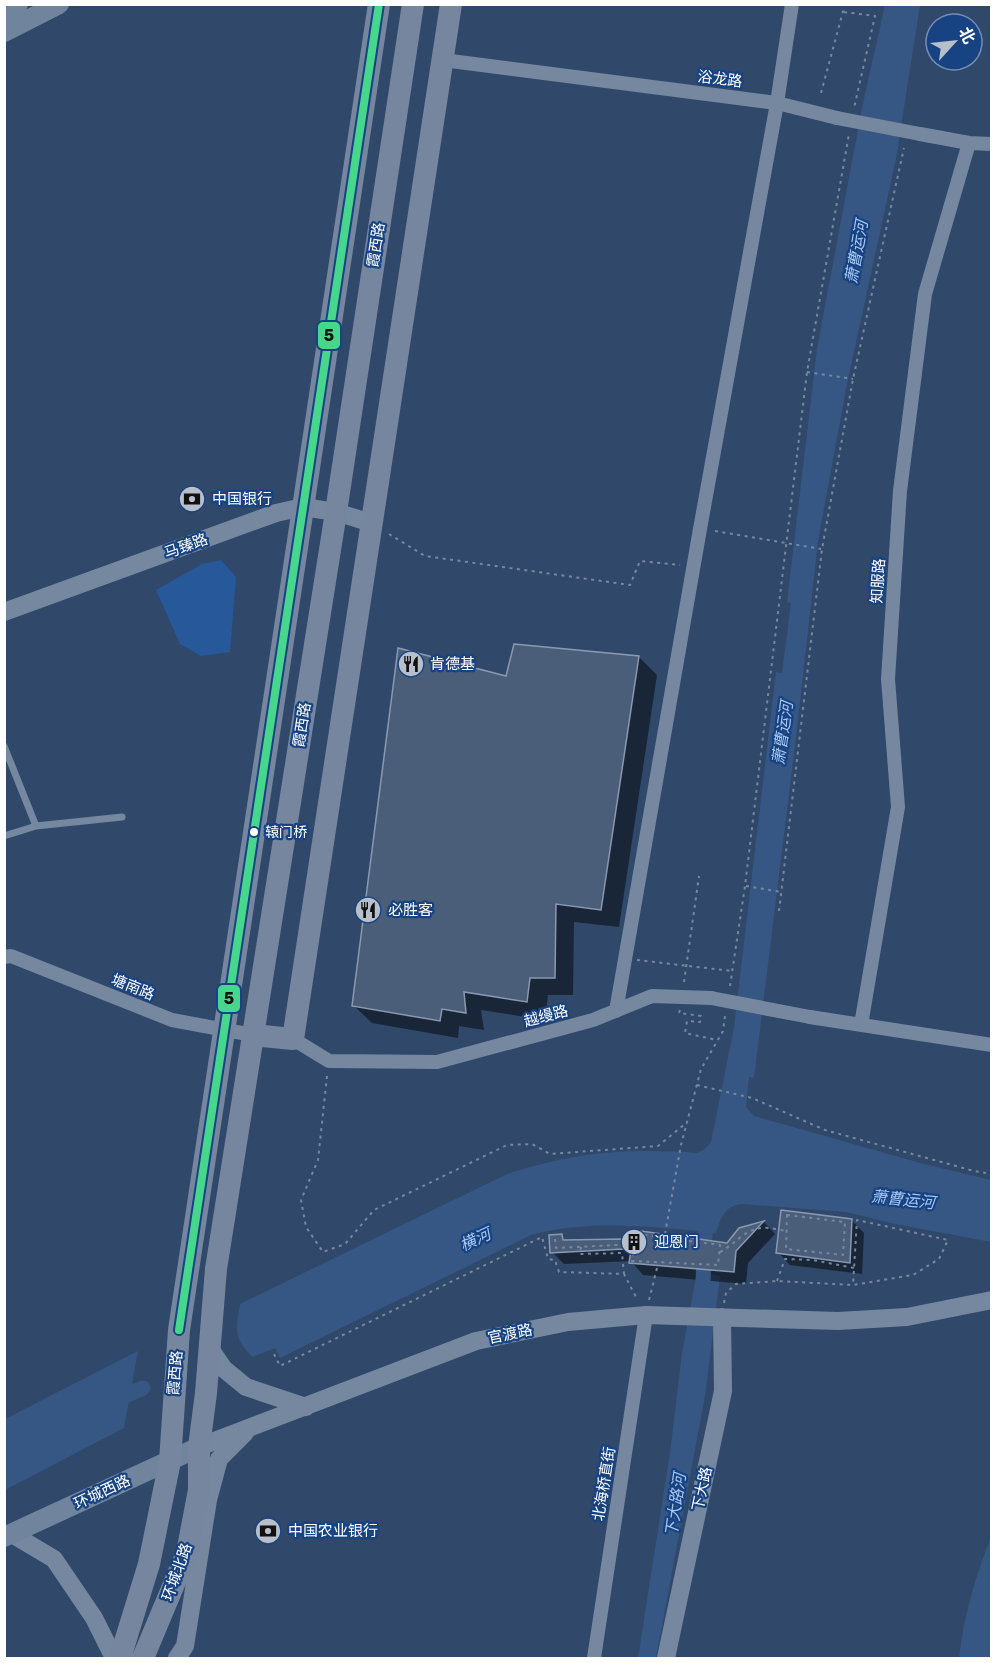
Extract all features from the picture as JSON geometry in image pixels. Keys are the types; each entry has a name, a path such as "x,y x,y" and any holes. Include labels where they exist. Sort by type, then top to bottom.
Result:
{"main road":[{"path":"4,11 18,4"},
{"path":"4,32 59,4"},
{"name":"霞西路","path":"170,1461 179,1330 379,4"},
{"name":"霞西路","path":"200,1447 216,1269 336,512 413,4"},
{"path":"253,1035 293,1039 451,4"},
{"name":"环城西路","path":"8,1536 200,1447"},
{"name":"环城北路","path":"143,1659 187,1553 199,1490 200,1447"},
{"name":"环城北路","path":"120,1659 149,1564 170,1461"}],"street":[{"path":"616,1011 693,566 777,103 792,4"},
{"name":"浴龙路","path":"443,60 777,103 837,118 920,134 969,143 992,144"},
{"name":"知服路","path":"861,1025 898,807 888,680 900,491 925,294 969,143"},
{"name":"马臻路","path":"4,612 276,513 303,507 336,512 371,523"},
{"name":"塘南路","path":"4,957 11,956 172,1020 253,1035"},
{"name":"越缦路","path":"328,1061 437,1062 593,1020 652,996 711,998 810,1017 992,1045"},
{"path":"293,1039 328,1061"},
{"name":"官渡路","path":"200,1447 476,1341 568,1322 646,1315 838,1321 907,1317 992,1300"},
{"name":"北海桥直街","path":"594,1659 646,1315"},
{"name":"下大路","path":"666,1659 723,1391 722,1317"},
{"path":"209,1347 224,1369 246,1387 306,1407"},
{"path":"177,1659 185,1646 208,1500 219,1459 250,1428"},
{"path":"8,1536 54,1559 94,1618 114,1659"}],"lane":[{"path":"4,746 36,826"},
{"path":"4,836 36,826 122,818"}],"path":[{"path":"821,93 845,4"},
{"path":"844,12 875,16 852,117"},
{"path":"728,995 745,886 807,372 850,129"},
{"path":"779,911 822,549 853,379 904,148"},
{"path":"807,372 853,379"},
{"path":"371,523 425,556 618,584 630,585 640,561 693,566"},
{"path":"700,529 822,549"},
{"path":"687,966 699,876"},
{"path":"745,886 781,892"},
{"path":"626,958 732,971"},
{"path":"682,997 680,1013 701,1016 700,1022 687,1021 685,1033 717,1040"},
{"path":"665,1234 681,1145 700,1069 723,1030 726,1007"},
{"path":"328,1061 318,1160 302,1200 306,1227 323,1252 345,1244 374,1210 507,1145 532,1144 550,1154 658,1146 686,1123"},
{"path":"697,1085 752,1098 825,1130 992,1174"},
{"path":"787,1215 844,1222 843,1255 786,1249 786,1231 787,1215"},
{"path":"722,1317 726,1293 736,1284 777,1281 853,1285 913,1275 939,1259 948,1240 857,1220 853,1285"},
{"path":"720,1252 731,1247 745,1233 762,1228 786,1231"},
{"path":"637,1234 720,1245 718,1265 632,1261 634,1244 637,1234"},
{"path":"273,1354 280,1366 542,1237 548,1259 555,1260 558,1272 624,1274"},
{"path":"555,1239 556,1248 634,1244"},
{"path":"581,1247 580,1254 622,1253 624,1274 646,1315"},
{"path":"813,1260 814,1252"},
{"path":"777,1281 785,1259 813,1260 854,1268"},
{"path":"646,1315 657,1268"}],"shaded area":[{"path":"221,560 236,577 230,652 201,656 180,644 156,590 202,564"}],"water":[{"name":"萧曹运河","path":"885,5 920,5 896,159 847,384 818,541 754,1078 749,1077 746,1107 754,1116 924,1164 991,1180 991,1242 895,1224 846,1212 742,1204 727,1210 716,1233 623,1226 554,1230 531,1235 280,1358 275,1348 253,1357 242,1345 237,1333 240,1304 507,1174 556,1161 601,1153 646,1151 697,1153 711,1142 734,1027 776,672 782,673 791,603 787,602 817,349 863,103"},
{"name":"下大路河","path":"697,1272 720,1276 705,1396 656,1658 638,1658 670,1453 682,1353"},
{"path":"138,1351 124,1428 5,1490 5,1419"},
{"path":"991,1537 991,1658 959,1658 971,1597"}],"building":[{"path":"514,644 639,656 601,910 556,904 555,978 530,978 527,1002 464,992 466,1013 442,1009 440,1021 352,1006 398,648 506,676"},
{"path":"781,1210 852,1219 850,1263 776,1253"},
{"path":"764,1221 736,1251 734,1272 629,1263 634,1230 727,1243 739,1228"},
{"path":"562,1234 563,1240 624,1239 624,1249 550,1253 549,1235"}],"waterway":[{"path":"703,1281 706,1214"},
{"name":"横河","path":"113,1401 143,1388"}],"transit line":[{"name":"5","path":"179,1330 379,4"}],"place":[{"name":"中国银行","path":"192,499"},
{"name":"肯德基","path":"411,664"},
{"name":"辕门桥","path":"254,832"},
{"name":"必胜客","path":"368,910"},
{"name":"迎恩门","path":"634,1242"},
{"name":"中国农业银行","path":"268,1531"}]}
